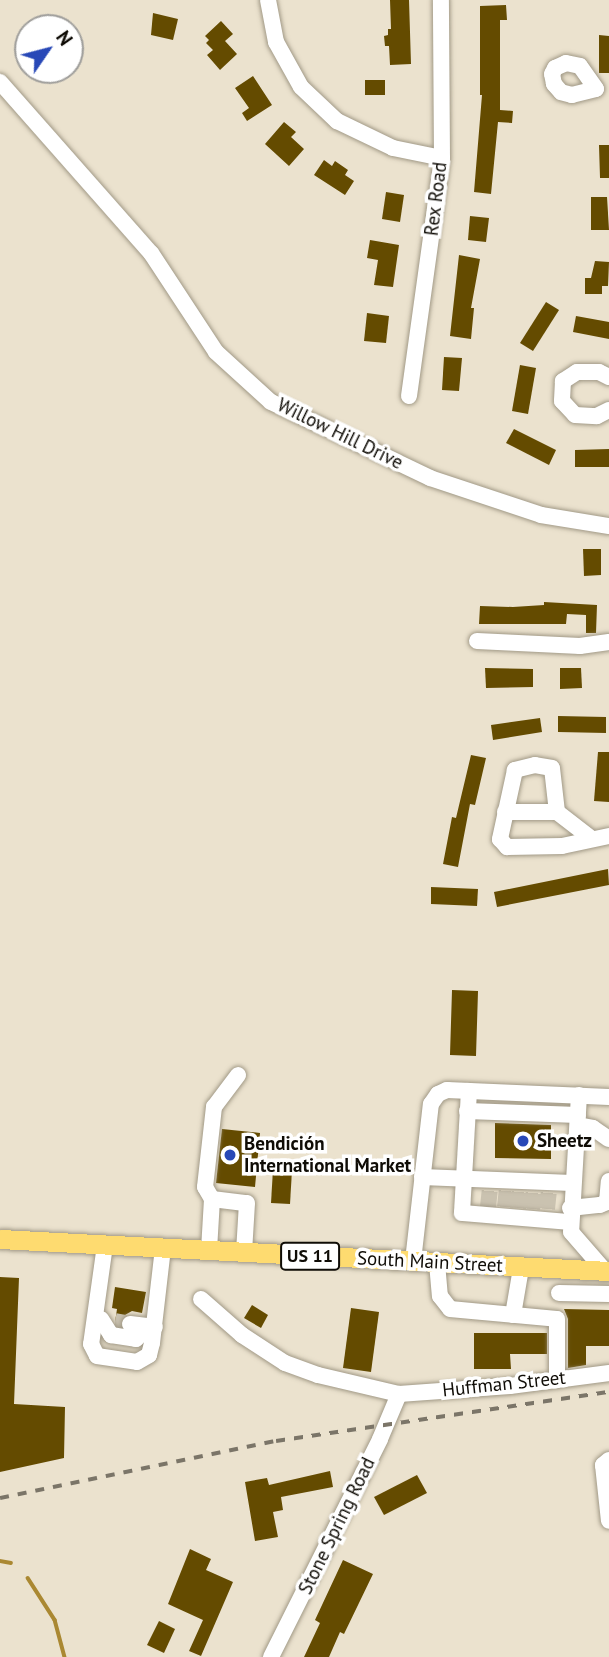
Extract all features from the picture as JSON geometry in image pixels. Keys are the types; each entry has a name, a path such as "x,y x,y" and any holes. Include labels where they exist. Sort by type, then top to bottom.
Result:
{"main road":[{"name":"South Main Street","path":"0,1239 607,1271"}],"street":[{"path":"268,0 276,42 301,87 337,121 393,148 442,158"},
{"name":"Rex Road","path":"410,396 442,158 441,0"},
{"name":"Willow Hill Drive","path":"0,82 151,253 216,352 271,402 430,478 541,515 609,526"},
{"path":"609,377 599,372 577,372 563,381 562,401 575,415 597,416 609,410"},
{"path":"477,641 580,646 609,642"},
{"path":"557,812 552,768 535,765 515,770 500,839 507,847 562,846 609,836"},
{"path":"505,813 557,812 592,839"},
{"path":"209,1250 212,1199 205,1187 214,1107 238,1075"},
{"path":"413,1261 434,1098 445,1091 609,1097"},
{"path":"469,1091 461,1213 570,1215 607,1202 609,1181"},
{"path":"579,1096 571,1232 607,1271"},
{"path":"467,1111 578,1120 609,1139"},
{"path":"422,1177 462,1177 490,1183 528,1185 572,1183"},
{"path":"212,1199 247,1203 244,1252"},
{"path":"106,1244 111,1335 136,1339 152,1326"},
{"path":"110,1321 91,1345 97,1356 137,1362 149,1355 163,1248"},
{"path":"437,1263 440,1296 450,1309 558,1319"},
{"path":"513,1315 521,1268"},
{"path":"557,1380 561,1269"},
{"path":"559,1293 609,1294"},
{"name":"Huffman Street","path":"201,1299 242,1335 285,1363 339,1381 399,1394 609,1373"},
{"path":"110,1321 152,1326"},
{"name":"Stone Spring Road","path":"271,1657 380,1439 399,1394"},
{"path":"609,1460 603,1465 609,1521"}],"building":[{"path":"390,0 409,0 411,64 390,65 389,46 385,46 384,36 388,35 388,29 391,29"},
{"path":"506,5 507,20 500,20 500,110 513,111 512,123 498,122 491,194 474,192 482,95 480,6"},
{"path":"153,13 178,19 173,40 151,35"},
{"path":"221,21 233,34 225,41 237,54 220,70 207,55 213,50 206,43 209,40 205,36"},
{"path":"599,35 609,36 609,73 599,73"},
{"path":"253,76 272,105 247,121 242,113 249,108 235,88"},
{"path":"365,80 385,80 385,95 365,95"},
{"path":"284,122 296,132 291,137 304,149 289,166 265,144"},
{"path":"599,145 609,145 609,178 600,178"},
{"path":"324,160 332,166 335,161 348,170 345,175 354,181 345,195 314,175"},
{"path":"386,192 404,195 400,222 382,219"},
{"path":"591,197 607,197 609,230 591,230"},
{"path":"470,216 489,218 486,242 468,240"},
{"path":"370,240 399,245 393,287 374,285 378,260 367,258"},
{"path":"459,255 480,259 471,308 474,308 471,339 450,336"},
{"path":"595,261 609,262 608,286 602,286 602,294 585,294 585,278 591,278"},
{"path":"546,302 559,310 533,351 520,343"},
{"path":"367,313 389,316 386,343 364,341"},
{"path":"576,316 609,322 609,339 573,332"},
{"path":"444,357 462,358 459,391 442,390"},
{"path":"520,365 536,368 528,414 512,411"},
{"path":"514,429 556,450 549,465 506,443"},
{"path":"609,449 609,467 575,467 575,450"},
{"path":"583,549 601,549 601,575 584,576"},
{"path":"544,602 597,605 596,633 586,633 586,615 567,614 566,624 479,624 480,606 513,607 544,605"},
{"path":"485,668 533,669 533,687 486,688"},
{"path":"560,668 581,668 582,688 560,689"},
{"path":"558,716 606,717 606,733 558,732"},
{"path":"540,718 542,732 493,740 491,725"},
{"path":"598,752 609,752 609,802 594,801"},
{"path":"471,755 486,758 475,805 470,804 458,867 443,864 452,817 456,818"},
{"path":"608,869 609,885 497,907 494,892"},
{"path":"431,887 478,889 477,906 431,904"},
{"path":"452,990 478,991 476,1056 450,1055"},
{"name":"Sheetz","path":"495,1123 551,1125 551,1159 495,1158"},
{"path":"222,1129 260,1133 255,1187 216,1183"},
{"path":"273,1169 292,1170 290,1204 271,1203"},
{"path":"0,1277 19,1278 14,1404 65,1407 64,1458 0,1472"},
{"path":"115,1287 146,1292 142,1313 132,1311 125,1315 120,1326 115,1322 117,1309 112,1308"},
{"path":"252,1305 268,1315 261,1328 244,1318"},
{"path":"351,1308 379,1312 371,1372 343,1368"},
{"path":"564,1309 609,1310 609,1346 586,1346 586,1365 568,1368 568,1319"},
{"path":"474,1333 547,1333 547,1354 510,1354 511,1369 474,1369"},
{"path":"330,1471 333,1487 281,1497 283,1510 273,1512 278,1537 255,1541 245,1482 267,1478 269,1485"},
{"path":"417,1475 427,1493 384,1515 374,1497"},
{"path":"190,1549 211,1559 206,1570 233,1582 201,1656 189,1651 203,1620 168,1604"},
{"path":"343,1560 373,1574 344,1634 340,1632 329,1657 304,1657 320,1623 315,1620"},
{"path":"159,1621 175,1629 164,1653 147,1645"}],"waterway":[{"path":"0,1561 11,1563"},
{"path":"28,1578 55,1620 65,1657"}],"tunnel":[{"path":"488,1207 490,1187"},
{"path":"505,1207 507,1188"},
{"path":"518,1208 520,1188"},
{"path":"532,1209 534,1189"},
{"path":"547,1209 549,1190"},
{"path":"115,1321 130,1324"}],"railway":[{"path":"0,1498 276,1441 609,1392"}],"place":[{"name":"Sheetz","path":"523,1141"},
{"name":"Bendición International Market","path":"230,1155"}]}
